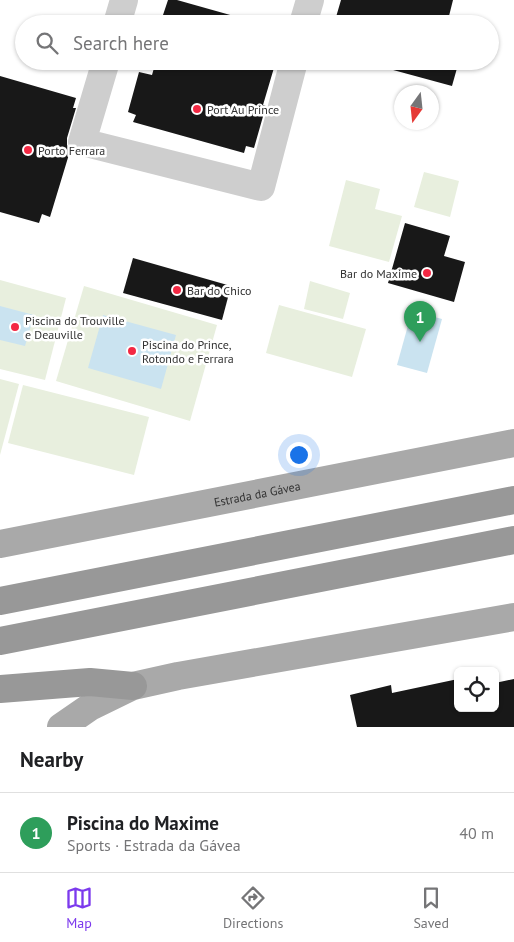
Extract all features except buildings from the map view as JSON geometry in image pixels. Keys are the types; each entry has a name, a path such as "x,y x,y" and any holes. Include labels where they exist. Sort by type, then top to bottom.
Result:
{"highway":[{"path":"0,601 514,500"},
{"path":"0,641 514,540"},
{"path":"0,689 90,682 134,686"}],"main road":[{"name":"Estrada da Gávea","path":"0,544 514,443"},
{"path":"61,727 90,706 134,686 188,674 514,617"}],"lane":[{"path":"120,15 124,0"},
{"path":"306,15 310,0"},
{"path":"103,70 82,142 261,187 292,70"}],"green space":[{"path":"424,172 459,181 450,217 414,207"},
{"path":"346,180 380,189 375,209 402,216 389,262 329,246"},
{"path":"0,280 66,298 45,380 0,369"},
{"path":"310,281 350,293 343,319 304,309"},
{"path":"84,286 217,325 190,421 56,381"},
{"path":"279,305 366,329 352,377 266,353"},
{"path":"0,379 19,384 0,455"},
{"path":"23,385 149,417 134,475 8,443"}],"water":[{"name":"Piscina do Trouville e Deauville","path":"0,306 34,315 25,346 0,340"},
{"path":"412,311 442,319 427,373 397,365"},
{"name":"Piscina do Prince, Rotondo e Ferrara","path":"103,315 176,335 161,389 88,368"}],"place":[{"name":"Port Au Prince","path":"197,109"},
{"name":"Porto Ferrara","path":"28,150"},
{"name":"Bar do Maxime","path":"427,273"},
{"name":"Bar do Chico","path":"177,290"},
{"name":"Piscina do Trouville e Deauville","path":"15,327"},
{"name":"Piscina do Maxime","path":"420,342"},
{"name":"Piscina do Prince, Rotondo e Ferrara","path":"132,351"}]}
